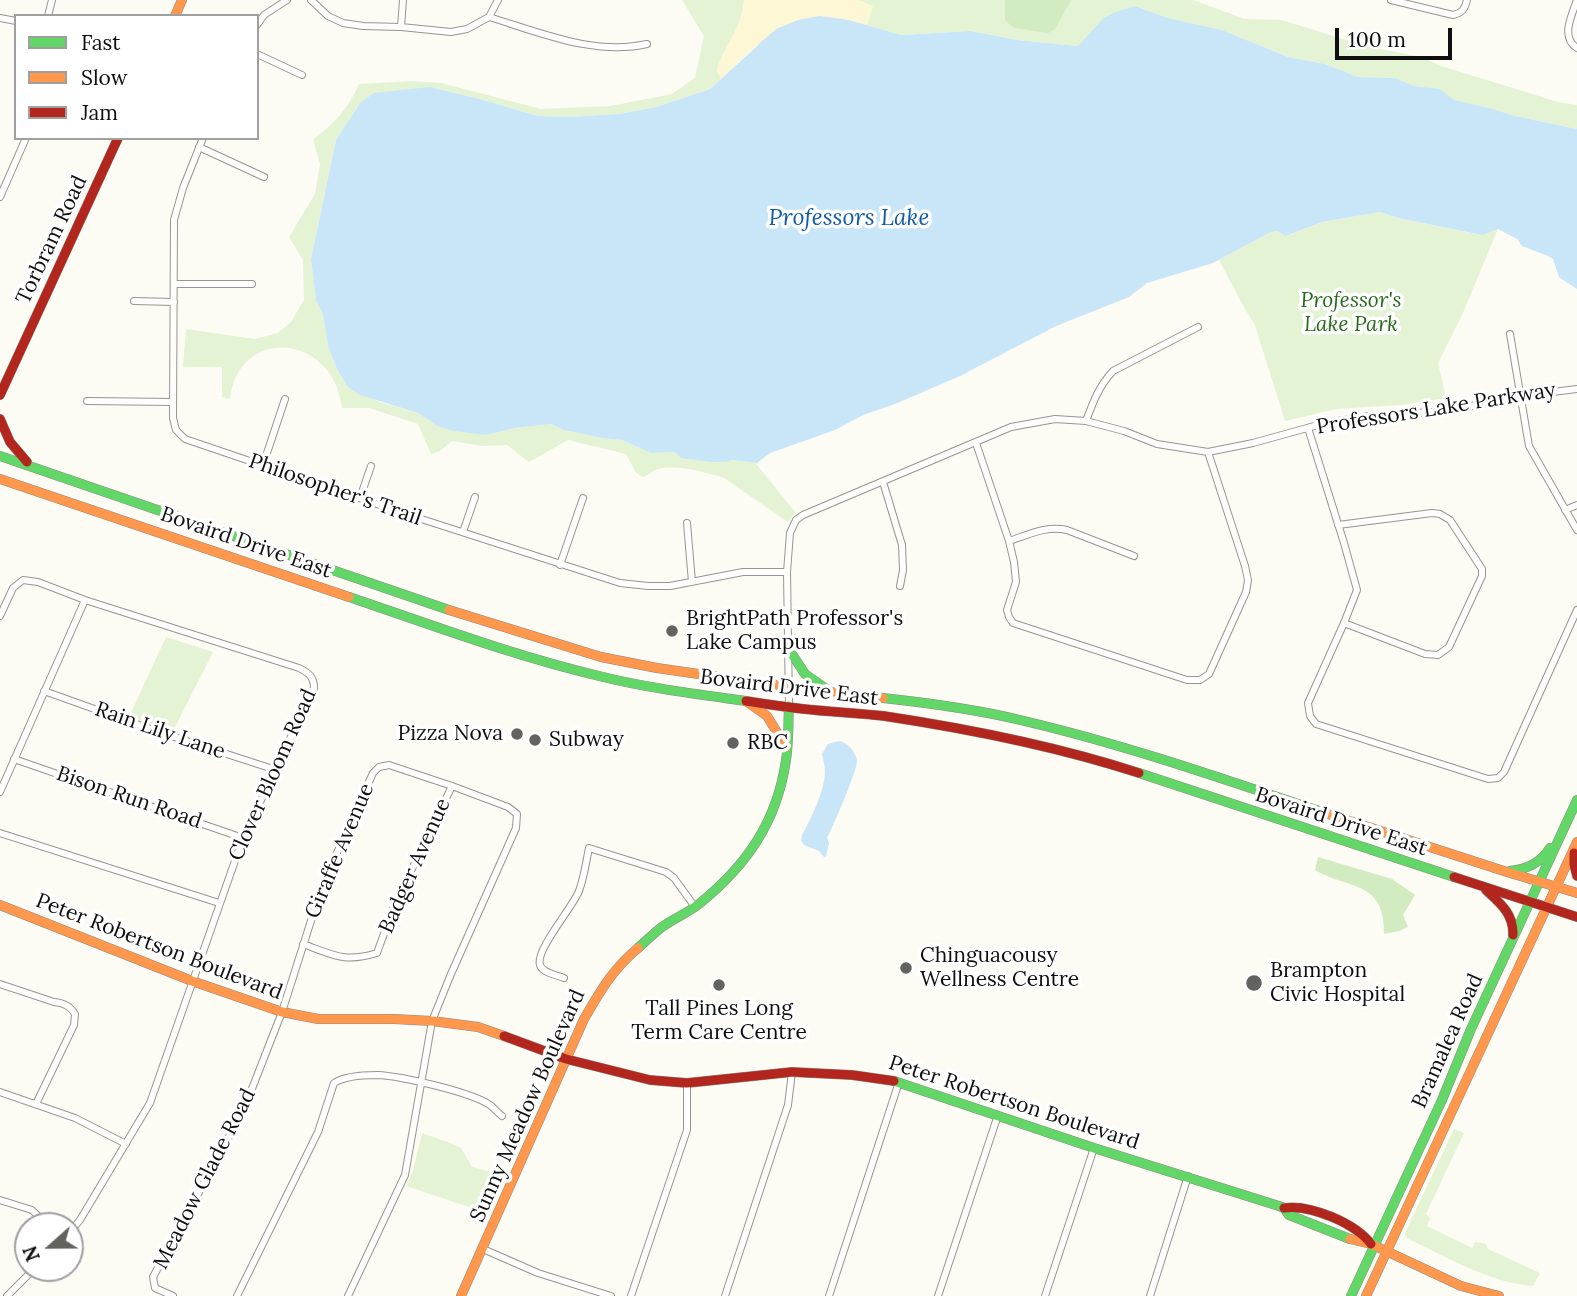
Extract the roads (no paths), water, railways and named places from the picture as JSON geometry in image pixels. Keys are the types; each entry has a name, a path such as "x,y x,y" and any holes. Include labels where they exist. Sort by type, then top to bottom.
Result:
{"main road":[{"name":"Torbram Road","path":"0,395 117,140"},
{"path":"0,419 6,436 31,466"},
{"name":"Bovaird Drive East","path":"0,456 449,610 601,657 788,687 942,705 1017,719 1180,765 1507,872 1577,892"},
{"name":"Bovaird Drive East","path":"2,481 520,655 652,688 961,728 1089,757 1577,917"},
{"path":"788,648 805,674 830,691"},
{"path":"745,701 767,716 787,749"},
{"name":"Sunny Meadow Boulevard","path":"461,1296 584,1019 603,986 621,962 663,926 695,907 746,859 757,843 775,805 786,760 789,706"},
{"name":"Bramalea Road","path":"1351,1296 1577,800"},
{"path":"1507,872 1525,869 1538,863 1561,832"},
{"path":"1576,845 1574,864 1577,876"},
{"name":"Bramalea Road","path":"1366,1296 1576,845"},
{"path":"1483,887 1509,913 1514,928 1512,940"},
{"name":"Peter Robertson Boulevard","path":"0,905 192,981 282,1013 318,1019 394,1019 478,1027 566,1059 650,1080 687,1083 792,1072 852,1074 899,1082 1284,1208 1292,1205 1331,1218 1362,1233 1372,1245 1387,1252 1461,1286 1499,1296"}],"street":[{"path":"259,22 264,15 287,0"},
{"path":"311,0 328,16 343,23 451,32 467,29 489,17 498,0"},
{"path":"401,27 403,0"},
{"path":"1391,0 1453,15 1466,7 1467,0"},
{"path":"1577,0 1568,29 1572,45 1577,48"},
{"path":"489,17 563,40 629,48 647,44"},
{"path":"259,55 302,75"},
{"path":"0,197 25,140"},
{"name":"Philosopher's Trail","path":"202,140 183,188 174,220 173,418 176,430 186,439 620,583 648,586 692,582 743,572 788,572"},
{"path":"199,147 264,177"},
{"path":"174,284 252,284"},
{"path":"134,301 174,302"},
{"path":"1086,421 1104,380 1113,371 1198,327"},
{"path":"1510,334 1529,446 1577,530"},
{"name":"Professors Lake Parkway","path":"789,706 788,572 790,533 796,520 1011,428 1055,419 1086,421 1124,431 1157,444 1209,452 1368,416 1447,411 1520,396 1577,389"},
{"path":"263,465 285,399"},
{"path":"87,401 173,402"},
{"path":"1308,428 1357,590 1308,703 1310,716 1316,724 1488,779 1498,778 1504,772 1577,610"},
{"path":"976,443 1014,562 1016,582 1007,610 1013,623 1186,680 1200,680 1209,674 1246,592 1248,580 1209,452"},
{"path":"360,498 371,466"},
{"path":"883,482 902,545 903,570 900,586"},
{"path":"463,532 475,497"},
{"path":"560,565 583,498"},
{"path":"1565,510 1577,505"},
{"path":"1338,525 1440,514 1450,520 1482,569 1482,576 1448,647 1438,655 1425,654 1344,624"},
{"path":"687,523 692,582"},
{"path":"1009,541 1057,527 1133,556"},
{"name":"Clover Bloom Road","path":"0,616 13,587 23,580 38,582 85,600 299,668 314,680 314,688 243,838 150,1103 84,1213"},
{"path":"0,792 85,600"},
{"name":"Rain Lily Lane","path":"44,691 276,770"},
{"name":"Bison Run Road","path":"14,759 243,838"},
{"name":"Giraffe Avenue","path":"282,1013 322,886 373,773 379,767 389,765 508,807 517,814 516,828 432,1021"},
{"name":"Badger Avenue","path":"303,944 341,958 358,958 377,953 394,906 452,786"},
{"path":"0,833 219,903"},
{"path":"564,978 544,970 540,966 540,958 578,893 589,848 666,872 674,878 695,907"},
{"path":"0,984 54,1002 62,1002 75,1014 74,1025 36,1104"},
{"name":"Meadow Glade Road","path":"173,1296 155,1288 153,1277 244,1109 282,1013"},
{"path":"348,1296 405,1175 432,1021"},
{"path":"725,1296 788,1105 792,1072"},
{"path":"237,1296 318,1132 334,1083 340,1079 378,1075 421,1082 472,1096 490,1105 502,1116"},
{"path":"829,1296 899,1082"},
{"path":"631,1296 687,1130 687,1083"},
{"path":"0,1092 75,1118 126,1144"},
{"path":"938,1296 998,1115"},
{"path":"1045,1296 1094,1148"},
{"path":"1150,1296 1188,1176"},
{"path":"0,1200 34,1212"},
{"path":"483,1249 538,1273 611,1296"},
{"path":"7,1296 21,1282"}],"water":[{"name":"Professors Lake","path":"1135,6 1168,18 1222,30 1288,57 1325,64 1358,77 1395,78 1414,86 1440,89 1454,100 1577,129 1577,289 1559,277 1553,259 1522,246 1517,239 1498,229 1482,235 1380,212 1322,222 1286,236 1277,231 1213,263 1147,283 1129,297 1056,326 960,376 863,415 835,430 770,453 757,463 681,458 675,452 651,453 622,440 564,430 551,424 486,435 454,431 437,426 418,413 360,395 347,386 337,369 328,346 323,314 316,301 311,259 336,140 360,103 374,93 430,87 538,116 619,114 656,107 710,89 776,29 798,20 819,16 849,20 901,35 971,31 1017,40 1078,46 1104,18"},
{"path":"839,741 850,748 857,760 850,786 827,838 829,843 824,857 819,851 804,845 801,840 823,787 825,771 822,754 828,744"}],"place":[{"name":"BrightPath Professor's Lake Campus","path":"672,631"},
{"name":"Pizza Nova","path":"517,734"},
{"name":"Subway","path":"535,740"},
{"name":"RBC","path":"733,743"},
{"name":"Chinguacousy Wellness Centre","path":"906,968"},
{"name":"Brampton Civic Hospital","path":"1254,983"},
{"name":"Tall Pines Long Term Care Centre","path":"719,985"}],"park label":[{"name":"Professor's Lake Park","path":"1351,313"}]}
